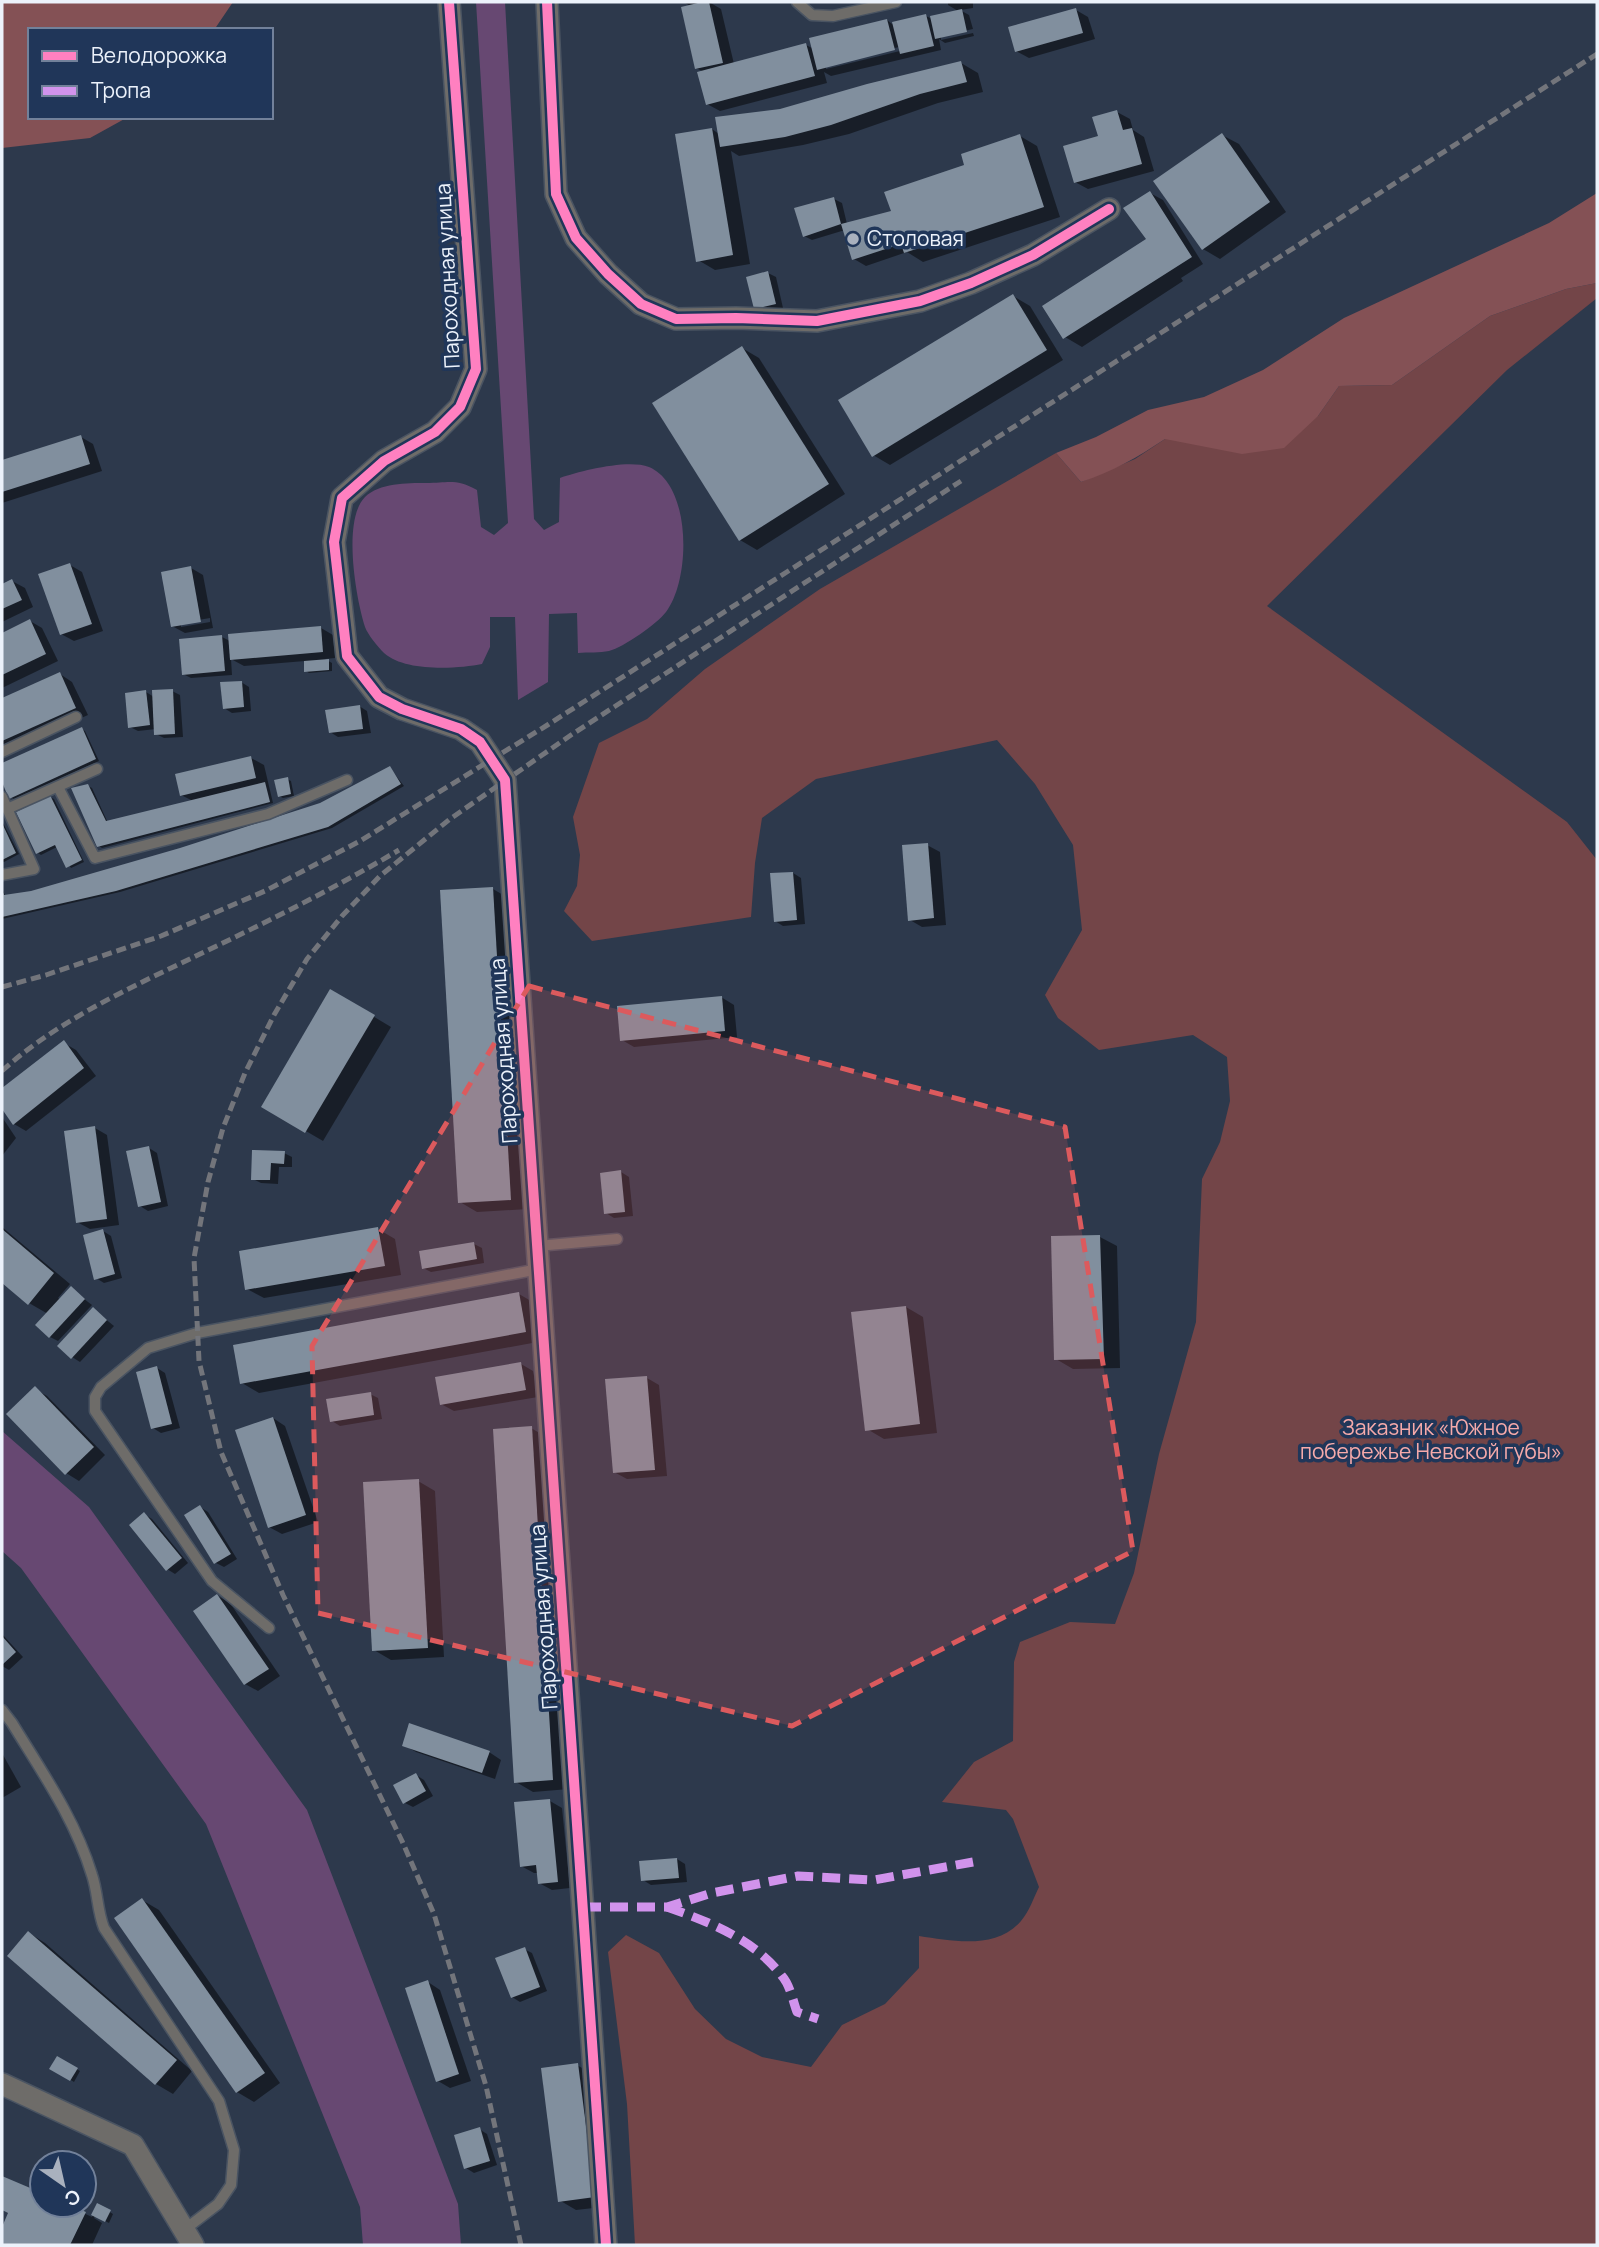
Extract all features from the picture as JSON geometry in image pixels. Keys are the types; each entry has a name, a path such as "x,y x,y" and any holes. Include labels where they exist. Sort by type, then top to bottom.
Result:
{"street":[{"name":"Пароходная улица","path":"449,2 476,369 460,407 435,432 384,461 342,498 334,542 347,656 379,697 402,709 461,729 480,742 505,780 606,2245"},
{"path":"547,2 556,194 576,238 608,274 641,304 676,319 817,321 920,301 971,283 1033,255 1109,209"},
{"path":"2,2084 133,2145 188,2238"}],"lane":[{"path":"797,2 812,15 833,16 896,2"},
{"path":"2,752 76,716"},
{"path":"7,809 97,769"},
{"path":"58,787 95,858 268,814 347,780"},
{"path":"2,797 34,869 2,875"},
{"path":"537,1246 617,1239"},
{"path":"269,1628 212,1581 95,1411 95,1397 101,1387 148,1348 197,1333 539,1269"},
{"path":"2,1710 69,1815 93,1877 104,1928 219,2101 234,2150 231,2185 188,2238"}],"highlighted area":[{"path":"529,986 1065,1127 1133,1551 792,1726 318,1613 312,1346"}],"green space":[{"name":"Заказник «Южное побережье Невской губы»","path":"1597,283 1597,298 1507,370 1267,606 1567,822 1597,860 1597,2245 635,2245 627,2104 608,1952 626,1935 659,1953 695,2009 726,2039 762,2057 811,2067 842,2025 885,2004 919,1968 919,1936 960,1941 987,1940 1011,1930 1029,1909 1039,1887 1013,1819 1006,1810 942,1802 974,1762 1013,1741 1014,1662 1020,1642 1070,1622 1115,1624 1134,1573 1159,1454 1196,1322 1202,1179 1220,1142 1230,1101 1227,1057 1193,1035 1099,1050 1058,1018 1045,995 1082,930 1073,845 1035,784 997,740 816,779 762,818 751,917 592,941 564,911 577,886 580,855 573,817 599,743 647,719 705,669 820,589 1056,453 1081,482 1135,459 1165,439 1318,416 1339,386 1392,385 1490,316 1566,289"}],"shaded area":[{"path":"2,2 233,2 215,28 28,28 28,119 124,119 90,138 2,148"},
{"path":"476,2 505,2 534,519 544,530 559,522 560,478 604,467 640,465 649,467 663,477 673,493 680,512 683,534 680,578 674,597 662,617 615,649 578,653 577,613 549,614 548,682 518,700 515,617 490,617 490,647 482,664 432,668 393,659 384,653 366,630 353,560 354,523 358,508 371,492 385,486 410,483 463,484 477,490 481,527 494,535 508,523"},
{"path":"1597,193 1597,283 1566,289 1490,316 1392,385 1339,386 1318,416 1284,448 1242,454 1165,439 1124,464 1081,482 1056,453 1096,437 1148,410 1204,397 1263,370 1344,318 1549,223"},
{"path":"2,1431 89,1507 307,1810 458,2204 461,2245 363,2245 360,2207 206,1824 21,1568 2,1551"}],"building":[{"path":"709,2 723,63 695,69 681,7"},
{"path":"1076,8 1083,33 1015,52 1008,27"},
{"path":"962,9 967,32 935,39 930,16"},
{"path":"926,14 934,46 900,54 892,22"},
{"path":"887,19 895,50 817,70 809,38"},
{"path":"806,43 815,76 706,105 697,72"},
{"path":"961,61 967,82 920,94 831,125 785,137 720,147 715,117 780,109"},
{"path":"1117,110 1123,130 1132,128 1142,164 1074,183 1063,146 1098,136 1092,117"},
{"path":"712,128 733,255 696,262 675,134"},
{"path":"1222,133 1270,202 1202,250 1153,181"},
{"path":"1020,134 1044,207 904,253 901,244 852,260 841,224 891,211 884,192 964,165 961,154"},
{"path":"1150,191 1192,257 1063,339 1042,306 1146,239 1123,208"},
{"path":"834,197 841,224 803,237 794,208"},
{"path":"768,271 776,304 754,309 746,277"},
{"path":"1013,294 1047,350 872,457 838,400"},
{"path":"742,346 829,484 739,541 652,403"},
{"path":"81,435 90,464 2,492 2,460"},
{"path":"70,563 92,624 60,635 38,574"},
{"path":"191,566 201,622 171,627 161,572"},
{"path":"12,579 22,600 2,609 2,584"},
{"path":"30,619 46,654 2,675 2,633"},
{"path":"321,626 323,652 230,660 228,634"},
{"path":"222,635 225,671 182,675 179,639"},
{"path":"329,659 329,670 304,672 304,661"},
{"path":"60,672 76,708 2,741 2,698"},
{"path":"242,681 244,707 223,709 220,682"},
{"path":"173,689 175,734 154,735 152,690"},
{"path":"146,690 150,725 128,728 125,693"},
{"path":"360,705 363,729 329,733 325,710"},
{"path":"82,727 96,759 9,799 2,782 2,763"},
{"path":"251,756 256,778 180,796 175,774"},
{"path":"390,766 401,784 328,827 116,891 2,917 2,889 4,895 31,891 180,848 320,803"},
{"path":"288,777 291,794 278,797 274,780"},
{"path":"265,782 270,802 97,847 71,788 88,784 106,821"},
{"path":"50,795 82,860 66,868 55,845 36,854 16,812"},
{"path":"2,823 16,853 2,860"},
{"path":"928,843 934,918 908,921 902,845"},
{"path":"793,872 797,920 774,922 770,873"},
{"path":"493,887 511,1200 458,1203 440,890"},
{"path":"330,989 375,1015 305,1133 261,1107"},
{"path":"722,996 725,1031 620,1041 617,1006"},
{"path":"64,1040 84,1068 13,1125 2,1109 2,1088"},
{"path":"95,1126 107,1219 76,1223 64,1131"},
{"path":"149,1146 161,1202 138,1207 126,1151"},
{"path":"252,1150 285,1151 284,1164 271,1163 270,1180 251,1180"},
{"path":"621,1170 625,1212 604,1214 600,1173"},
{"path":"378,1227 385,1266 245,1290 239,1251"},
{"path":"2,1229 54,1273 28,1305 2,1283"},
{"path":"103,1229 115,1274 94,1280 83,1235"},
{"path":"1100,1235 1104,1359 1054,1360 1051,1236"},
{"path":"474,1242 477,1259 422,1269 419,1251"},
{"path":"71,1286 85,1299 49,1338 35,1325"},
{"path":"519,1292 526,1332 240,1384 233,1345"},
{"path":"906,1306 920,1424 865,1431 851,1312"},
{"path":"93,1307 107,1320 71,1359 57,1346"},
{"path":"521,1362 526,1390 440,1405 435,1377"},
{"path":"157,1366 172,1424 151,1429 136,1372"},
{"path":"647,1376 655,1470 613,1473 605,1379"},
{"path":"35,1386 94,1447 65,1475 6,1414"},
{"path":"371,1392 374,1415 330,1422 326,1399"},
{"path":"273,1417 306,1515 268,1528 235,1430"},
{"path":"532,1426 553,1780 514,1783 493,1429"},
{"path":"419,1479 428,1648 372,1651 363,1482"},
{"path":"200,1505 231,1554 214,1564 184,1515"},
{"path":"144,1512 182,1558 166,1571 129,1525"},
{"path":"217,1594 269,1669 244,1685 193,1611"},
{"path":"2,1636 16,1652 2,1665"},
{"path":"409,1723 490,1751 482,1773 402,1746"},
{"path":"416,1773 426,1791 403,1804 393,1785"},
{"path":"550,1799 558,1882 538,1884 536,1865 520,1867 514,1802"},
{"path":"677,1858 679,1878 641,1881 639,1861"},
{"path":"142,1898 265,2073 236,2093 114,1918"},
{"path":"28,1931 177,2060 155,2085 7,1956"},
{"path":"525,1947 540,1987 511,1998 495,1958"},
{"path":"428,1980 459,2074 436,2082 405,1988"},
{"path":"57,2056 78,2068 70,2081 49,2069"},
{"path":"578,2063 595,2197 558,2202 541,2068"},
{"path":"480,2127 490,2161 464,2169 454,2135"},
{"path":"2,2176 28,2187 28,2219 83,2219 70,2245 2,2245 2,2227 8,2213 2,2210"},
{"path":"98,2204 111,2210 105,2222 98,2218"}],"railway":[{"path":"2,987 161,936 265,891 360,841 549,724 1597,54"},
{"path":"521,2245 486,2086 434,1914 402,1841 283,1595 221,1452 199,1361 194,1258 208,1182 223,1128 245,1073 274,1015 307,959 342,916 380,876 450,819 571,735 961,481"},
{"path":"2,1071 47,1036 96,1006 301,904 399,850"}],"marked path":[{"path":"583,1907 667,1907 712,1893 798,1876 874,1880 973,1862"},
{"path":"667,1907 730,1933 758,1952 785,1980 797,2012 818,2019"}],"cycle path":[{"path":"449,2 476,369 460,407 435,432 384,461 342,498 334,542 347,656 379,697 402,709 461,729 480,742 505,780 606,2245"},
{"path":"547,2 556,194 576,238 608,274 641,304 676,319 817,321 920,301 971,283 1033,255 1109,209"}],"place":[{"name":"Столовая","path":"853,239"}]}
